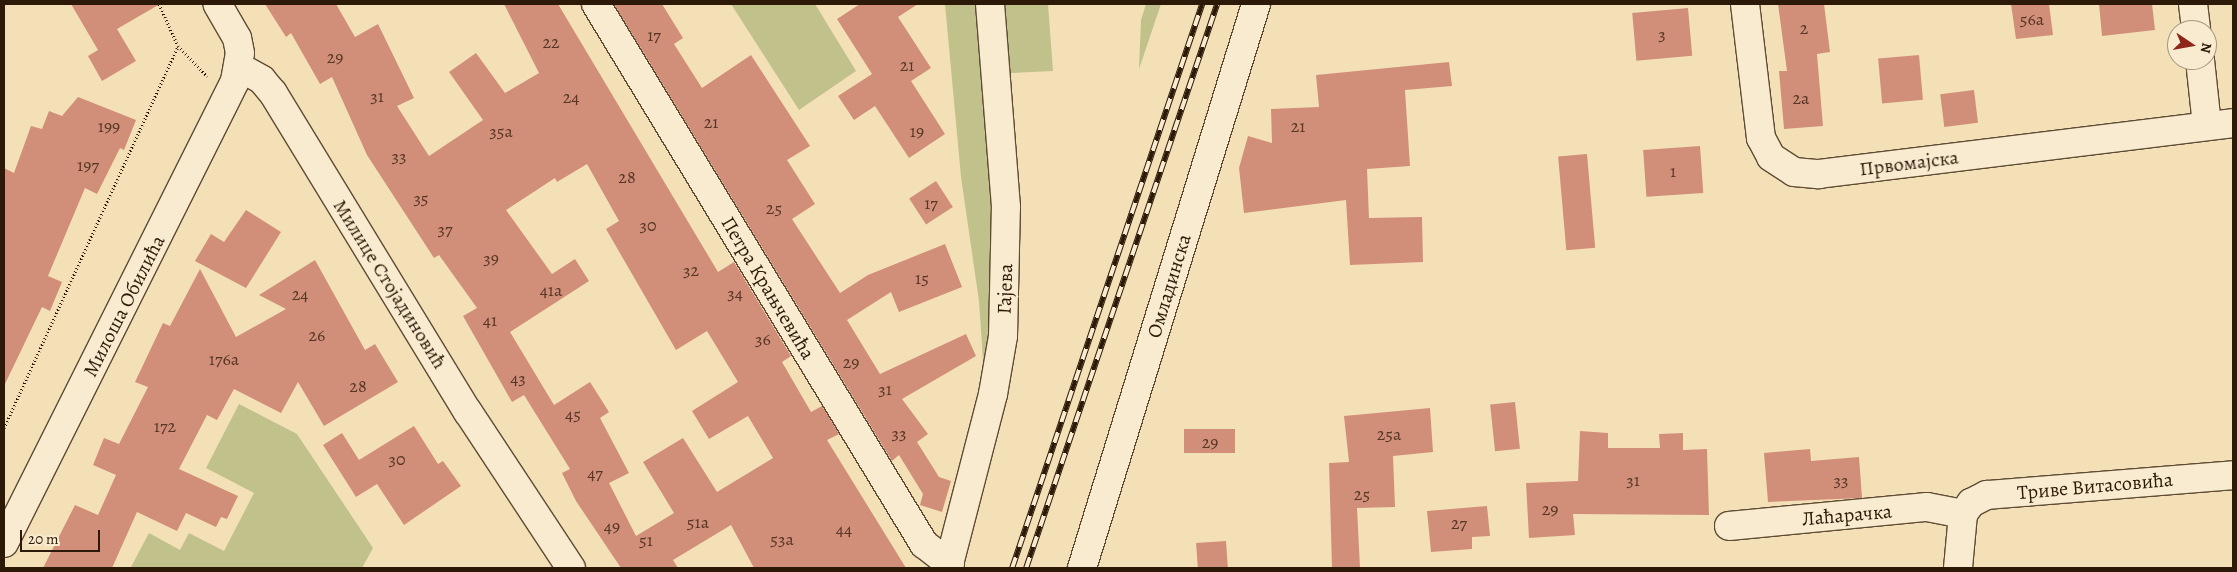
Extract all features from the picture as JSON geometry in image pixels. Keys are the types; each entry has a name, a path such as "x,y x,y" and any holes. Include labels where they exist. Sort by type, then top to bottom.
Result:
{"street":[{"path":"217,4 237,38 239,67"},
{"name":"Петра Крањчевића","path":"596,4 924,544 949,566"},
{"name":"Гајева","path":"949,566 993,394 1003,336 1006,207 990,4"},
{"name":"Омладинска","path":"1082,568 1256,4"},
{"name":"Првомајска","path":"1745,4 1761,138 1771,156 1794,172 1819,174 2220,124"},
{"path":"2193,4 2195,20"},
{"name":"Милоша Обилића","path":"4,542 228,98 239,67"},
{"name":"Милице Стојадиновић","path":"239,67 262,80 273,93 468,412 571,568"},
{"path":"2203,70 2220,124"},
{"name":"Триве Витасовића","path":"1964,514 1971,503 1987,495 2233,475"},
{"name":"Лаћарачка","path":"1729,526 1927,507 1964,514"},
{"path":"1958,568 1964,514"}],"path":[{"path":"159,4 178,46 228,98"},
{"path":"4,428 178,46"}],"green space":[{"path":"731,4 815,4 856,71 799,110"},
{"path":"945,4 1048,4 1053,71 1011,73 1016,298 989,449 979,301 961,177"},
{"path":"1146,4 1161,4 1139,69 1141,20"},
{"path":"239,404 297,434 373,548 362,568 131,567 149,533 180,550 189,533 224,551 254,493 206,468"}],"building":[{"path":"71,4 160,4 117,29 136,61 102,81 88,56 98,50"},
{"path":"265,4 336,4 355,37 378,24 414,98 397,106 429,156 483,120 449,72 476,53 505,93 539,73 504,4 558,4 718,272 734,262 791,356 782,362 811,412 822,406 839,434 827,440 906,568 754,568 731,525 673,560 678,568 621,568 576,501 562,473 570,469 524,395 512,402 463,316 477,308 439,255 434,258 367,155 332,77 320,84 291,33 286,37","holes":["587,164 619,221 606,229 676,350 707,331 738,382 692,411 709,439 748,416 773,458 717,492 683,438 643,462 674,513 636,536 609,483 629,473 600,418 609,412 590,382 554,405 510,332 589,281 575,259 552,274 506,210 555,178 557,182"]},
{"path":"614,4 662,4 683,38 674,44 702,88 751,55 810,146 787,160 815,204 792,219 840,293 868,275 945,244 962,287 899,312 891,292 847,320 880,374 966,334 976,356 902,399 928,434 917,442 939,477 951,481 942,512 920,505 923,494 899,455 892,461"},
{"path":"860,4 918,4 898,17 931,68 911,81 945,134 909,158 875,106 854,120 838,96 872,74 837,19"},
{"path":"1778,4 1824,4 1830,52 1817,54 1823,126 1784,129 1779,71 1787,71"},
{"path":"2011,4 2049,4 2053,35 2016,39"},
{"path":"2099,4 2152,4 2155,30 2102,36"},
{"path":"1688,8 1692,56 1636,61 1632,13"},
{"path":"1919,55 1923,100 1882,103 1878,59"},
{"path":"1449,62 1452,86 1405,90 1410,166 1367,169 1369,218 1422,217 1423,262 1350,265 1346,200 1244,213 1239,168 1248,136 1272,143 1271,109 1319,107 1316,75"},
{"path":"1974,90 1978,123 1944,127 1940,94"},
{"path":"78,97 136,120 124,150 120,148 97,194 85,188 48,276 62,282 50,311 42,307 4,386 4,168 14,173 31,126 42,129 49,111 62,116"},
{"path":"1700,146 1703,193 1646,197 1643,150"},
{"path":"1587,154 1595,248 1566,250 1558,157"},
{"path":"936,181 953,207 926,224 909,198"},
{"path":"246,210 281,232 246,288 195,261 211,234 224,242"},
{"path":"315,260 365,350 375,344 398,382 324,426 298,382 281,413 234,389 217,420 207,415 179,469 238,496 227,519 221,517 216,527 186,513 177,531 137,512 112,568 43,568 75,505 98,515 116,475 93,465 104,438 119,444 148,387 135,382 163,323 170,326 200,269 236,337 286,309 259,295"},
{"path":"1515,402 1520,449 1495,451 1490,405"},
{"path":"1430,408 1433,452 1393,456 1395,507 1357,508 1360,568 1332,568 1329,463 1349,462 1344,416"},
{"path":"414,426 438,464 443,461 461,486 404,525 377,484 356,497 323,445 342,433 359,460"},
{"path":"1184,429 1235,429 1235,453 1184,453"},
{"path":"1580,431 1608,433 1608,448 1660,448 1659,434 1683,433 1683,450 1707,449 1709,515 1573,514 1575,535 1529,538 1526,483 1578,481"},
{"path":"1810,449 1811,461 1859,457 1862,498 1768,502 1764,453"},
{"path":"1487,506 1490,536 1472,537 1472,549 1431,552 1427,511"},
{"path":"1226,541 1228,568 1198,568 1196,543"}],"railway":[{"path":"1012,568 1202,4"},
{"path":"1026,568 1217,4"}]}
